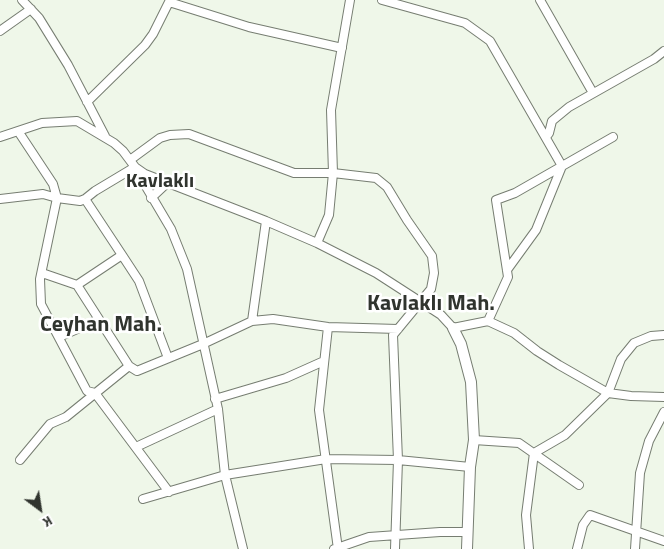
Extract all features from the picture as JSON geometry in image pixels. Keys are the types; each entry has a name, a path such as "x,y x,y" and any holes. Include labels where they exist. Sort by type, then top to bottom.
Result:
{"street":[{"path":"22,0 39,18 68,65 106,138"},
{"path":"317,242 329,215 333,173 331,110 350,0"},
{"path":"382,0 465,23 490,41 562,166"},
{"path":"540,0 593,93"},
{"path":"87,102 145,46 169,1 249,27 342,48"},
{"path":"0,31 31,9"},
{"path":"546,137 554,118 569,106 654,59 664,51"},
{"path":"0,137 42,123 77,121 119,147 135,167 145,174 317,242 376,273 441,315 453,328 461,344 471,382 474,440 470,467 467,549"},
{"path":"18,131 53,184 57,198 40,279 42,304 87,391 94,394 169,492"},
{"path":"130,160 160,138 180,133 211,141 294,173 333,173 376,178 387,187 432,256 434,273 431,289 393,335 398,460 395,549"},
{"path":"488,322 508,277 496,200 514,193 612,137"},
{"path":"507,270 536,230 562,166"},
{"path":"0,199 43,194 80,201 135,167"},
{"path":"145,174 143,180 151,198 171,229 188,269 218,409 225,475 243,549"},
{"path":"151,198 168,183"},
{"path":"84,199 138,281 168,358"},
{"path":"252,321 266,221"},
{"path":"77,285 122,255"},
{"path":"42,273 77,285 129,366 137,371 203,344 252,321 273,319 328,327 398,329"},
{"path":"59,337 98,320"},
{"path":"453,328 488,322 514,333 558,366 608,393 664,397"},
{"path":"328,327 319,410 337,549 369,537 468,532"},
{"path":"534,452 565,435 608,393 621,359 634,343 651,336 664,335"},
{"path":"216,400 286,378 324,361"},
{"path":"20,460 50,424 66,417 129,366"},
{"path":"136,447 218,409"},
{"path":"635,549 640,473 649,441 664,412"},
{"path":"474,440 519,443 579,486"},
{"path":"529,549 526,515 534,452"},
{"path":"143,498 225,475 326,459 398,460 470,467"},
{"path":"577,549 583,525 590,514 664,541"}],"district":[{"name":"Kavlaklı","path":"160,182"},
{"name":"Kavlaklı Mah.","path":"431,305"},
{"name":"Ceyhan Mah.","path":"101,326"}]}
